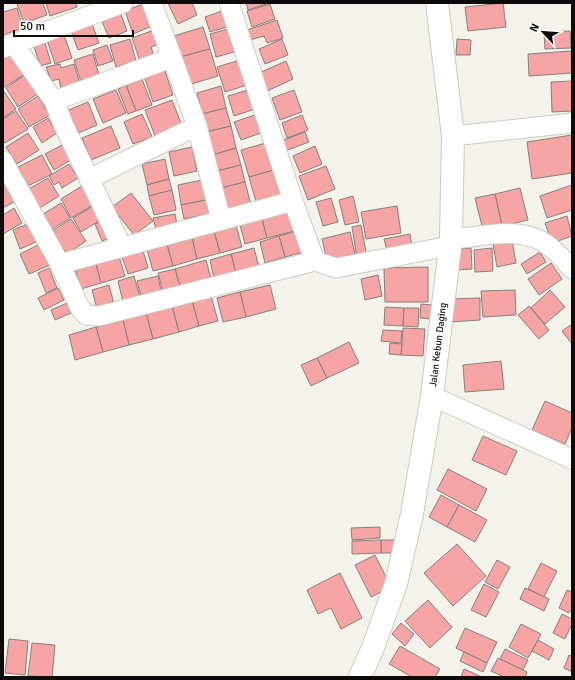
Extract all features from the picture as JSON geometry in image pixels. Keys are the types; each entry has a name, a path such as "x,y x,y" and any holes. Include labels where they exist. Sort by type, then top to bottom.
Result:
{"street":[{"path":"122,247 64,126 54,101 8,46 123,3"},
{"path":"152,3 197,126 221,220"},
{"path":"229,3 293,200 315,260"},
{"name":"Jalan Kebun Daging","path":"360,677 372,650 396,584 412,514 432,396 450,243 453,136 437,3"},
{"path":"54,101 171,58"},
{"path":"453,136 572,123"},
{"path":"89,179 197,126"},
{"path":"3,161 60,264 80,308 86,315 99,316 315,260 336,268 450,243 512,233 532,237 549,246 572,269"},
{"path":"60,264 293,200"},
{"path":"432,396 572,459"}],"building":[{"path":"43,3 47,15 24,23 17,4"},
{"path":"46,3 76,3 77,7 50,16"},
{"path":"168,3 192,3 197,15 178,24"},
{"path":"246,3 269,3 248,10"},
{"path":"503,3 506,27 468,31 465,7"},
{"path":"143,4 152,26 133,34 125,11"},
{"path":"270,4 275,19 252,27 247,11"},
{"path":"17,8 23,28 3,35 3,12"},
{"path":"222,11 227,27 210,32 205,17"},
{"path":"120,12 127,31 109,38 101,19"},
{"path":"277,20 283,38 267,43 264,36 250,40 247,30"},
{"path":"92,24 99,43 78,50 71,31"},
{"path":"203,27 210,49 180,57 174,36"},
{"path":"228,29 234,52 216,57 210,34"},
{"path":"154,30 159,44 151,47 155,59 141,64 132,38"},
{"path":"570,31 571,48 545,49 544,32"},
{"path":"64,35 72,58 55,64 47,40"},
{"path":"130,39 136,61 116,67 110,45"},
{"path":"282,39 288,55 265,64 259,49"},
{"path":"457,39 471,40 470,55 456,55"},
{"path":"45,43 51,63 40,66 34,46"},
{"path":"107,45 113,61 98,66 93,50"},
{"path":"210,49 218,76 188,85 180,57"},
{"path":"10,51 25,74 3,88 3,55"},
{"path":"571,51 572,73 529,76 528,54"},
{"path":"93,54 101,82 83,88 74,60"},
{"path":"240,60 247,85 225,92 217,67"},
{"path":"286,61 293,79 267,91 259,73"},
{"path":"60,64 61,68 74,64 80,84 61,89 59,79 51,81 46,67"},
{"path":"164,68 173,95 153,102 144,76"},
{"path":"26,74 39,93 18,107 6,88"},
{"path":"142,79 152,105 136,111 126,85"},
{"path":"572,81 572,111 552,112 551,82"},
{"path":"126,85 136,111 128,114 118,89"},
{"path":"221,86 226,108 202,114 197,93"},
{"path":"251,89 258,108 234,116 228,96"},
{"path":"3,90 16,109 3,118"},
{"path":"116,90 126,113 103,123 93,99"},
{"path":"294,90 302,112 280,120 272,98"},
{"path":"38,96 50,115 29,127 18,109"},
{"path":"172,100 182,126 155,136 145,110"},
{"path":"88,102 97,125 74,135 64,112"},
{"path":"226,108 231,126 206,132 202,114"},
{"path":"16,111 28,129 5,143 3,140 3,119"},
{"path":"142,114 152,137 133,144 124,122"},
{"path":"255,115 261,133 241,140 234,122"},
{"path":"302,115 308,130 287,138 282,123"},
{"path":"48,118 57,133 42,143 33,127"},
{"path":"111,126 120,148 91,160 82,138"},
{"path":"231,126 236,148 212,155 206,132"},
{"path":"305,132 309,142 285,151 281,141"},
{"path":"28,133 39,150 17,164 6,147"},
{"path":"572,135 572,173 532,179 527,142"},
{"path":"266,143 274,170 249,177 241,150"},
{"path":"62,145 71,160 54,170 45,154"},
{"path":"315,146 322,164 300,173 293,156"},
{"path":"192,147 197,171 174,176 169,152"},
{"path":"236,148 241,165 217,171 212,155"},
{"path":"42,155 52,174 28,186 18,167"},
{"path":"165,159 169,179 147,185 142,164"},
{"path":"69,164 78,178 62,188 59,182 54,185 49,176"},
{"path":"241,165 245,182 221,188 217,171"},
{"path":"326,166 335,189 308,200 299,176"},
{"path":"274,170 281,195 256,202 249,177"},
{"path":"48,178 59,196 38,209 27,190"},
{"path":"169,179 172,190 149,196 147,185"},
{"path":"202,180 206,200 181,205 178,185"},
{"path":"3,181 14,202 3,208"},
{"path":"245,182 251,205 227,211 221,188"},
{"path":"572,185 572,210 547,218 540,196"},
{"path":"82,186 93,205 71,218 61,199"},
{"path":"520,188 528,220 502,226 495,194"},
{"path":"172,190 176,210 154,215 149,196"},
{"path":"131,193 153,221 134,235 112,207"},
{"path":"495,194 502,226 483,230 475,198"},
{"path":"353,196 359,222 345,225 339,200"},
{"path":"331,198 338,222 323,226 316,202"},
{"path":"206,200 209,214 184,219 181,205"},
{"path":"61,203 70,218 49,231 40,216"},
{"path":"95,205 102,219 81,232 73,218"},
{"path":"397,206 401,233 366,239 361,212"},
{"path":"14,208 22,223 3,234 3,215"},
{"path":"288,208 294,231 267,238 261,216"},
{"path":"175,214 177,225 156,229 153,218"},
{"path":"261,216 267,238 245,244 239,221"},
{"path":"567,216 572,236 552,243 545,223"},
{"path":"71,219 86,241 67,254 52,231"},
{"path":"107,219 114,236 102,241 95,224"},
{"path":"235,222 242,247 220,253 213,228"},
{"path":"30,223 38,241 20,249 13,230"},
{"path":"361,225 367,257 357,258 352,227"},
{"path":"213,228 220,253 197,259 191,234"},
{"path":"297,231 303,252 285,257 279,236"},
{"path":"350,232 355,254 327,261 322,239"},
{"path":"191,234 197,259 173,266 166,241"},
{"path":"410,234 412,247 387,251 384,239"},
{"path":"279,236 285,257 265,263 260,242"},
{"path":"166,241 173,266 153,271 146,246"},
{"path":"512,241 516,263 497,267 493,244"},
{"path":"40,244 50,265 29,274 20,254"},
{"path":"142,247 148,268 128,274 121,254"},
{"path":"254,248 260,271 237,277 231,254"},
{"path":"471,248 472,269 457,270 456,249"},
{"path":"492,248 493,271 475,272 474,250"},
{"path":"117,250 125,276 101,283 94,257"},
{"path":"540,252 546,262 527,274 521,264"},
{"path":"231,254 237,277 215,283 210,260"},
{"path":"94,257 101,283 81,289 73,263"},
{"path":"206,260 212,282 181,290 175,269"},
{"path":"551,263 562,279 539,295 528,279"},
{"path":"428,267 428,302 385,302 384,268"},
{"path":"49,268 57,288 46,293 38,273"},
{"path":"175,269 181,290 164,295 158,273"},
{"path":"378,275 382,296 365,300 361,279"},
{"path":"134,276 140,297 123,302 118,281"},
{"path":"158,276 162,295 142,300 137,281"},
{"path":"109,285 114,304 97,309 92,290"},
{"path":"270,285 276,309 246,317 240,292"},
{"path":"58,288 64,300 44,310 38,298"},
{"path":"515,290 516,315 483,317 481,291"},
{"path":"550,290 565,307 545,324 531,308"},
{"path":"240,292 246,317 223,322 217,298"},
{"path":"211,296 218,321 199,326 192,301"},
{"path":"480,298 480,320 450,322 449,299"},
{"path":"192,301 199,326 179,332 172,306"},
{"path":"67,303 71,313 55,320 51,310"},
{"path":"421,304 432,305 431,319 420,318"},
{"path":"172,306 179,332 153,339 146,313"},
{"path":"529,306 549,330 539,339 518,315"},
{"path":"385,307 404,308 403,326 384,325"},
{"path":"404,308 419,308 418,327 403,326"},
{"path":"146,313 153,339 129,345 123,320"},
{"path":"123,320 129,345 103,352 96,327"},
{"path":"572,324 572,344 562,331"},
{"path":"96,327 103,352 75,360 69,335"},
{"path":"403,328 425,329 423,356 401,355"},
{"path":"383,330 402,331 401,343 381,341"},
{"path":"349,342 359,363 327,378 317,358"},
{"path":"390,343 402,344 401,355 389,354"},
{"path":"317,358 327,378 311,386 301,365"},
{"path":"501,361 504,389 465,392 463,365"},
{"path":"545,401 572,413 572,428 565,444 532,430"},
{"path":"483,436 517,451 506,475 472,460"},
{"path":"448,469 487,489 476,511 437,490"},
{"path":"441,495 459,505 447,527 429,517"},
{"path":"459,505 487,520 475,542 447,527"},
{"path":"380,527 380,538 352,540 351,528"},
{"path":"381,540 397,540 398,553 381,553"},
{"path":"381,540 381,553 352,554 352,541"},
{"path":"457,544 486,576 453,606 424,573"},
{"path":"375,555 391,587 371,597 355,565"},
{"path":"497,560 510,567 498,589 485,582"},
{"path":"541,563 557,571 544,597 528,589"},
{"path":"340,573 362,618 341,629 331,608 318,614 307,590"},
{"path":"484,584 499,592 486,617 471,610"},
{"path":"525,588 549,599 544,611 520,599"},
{"path":"567,590 572,592 572,608 569,613 559,608"},
{"path":"428,600 452,627 430,648 405,621"},
{"path":"562,614 572,619 572,624 565,639 553,633"},
{"path":"401,623 414,634 405,646 392,634"},
{"path":"521,624 541,634 528,658 509,647"},
{"path":"465,628 497,642 487,663 456,648"},
{"path":"9,639 28,641 25,675 5,673"},
{"path":"538,640 554,649 549,660 532,651"},
{"path":"32,643 55,645 52,677 28,676"},
{"path":"400,646 440,669 435,677 412,677 389,664"},
{"path":"505,649 528,660 523,670 500,659"},
{"path":"464,652 487,663 483,672 460,661"},
{"path":"569,655 572,656 572,672 564,668"},
{"path":"498,658 527,672 525,677 504,677 491,671"},
{"path":"464,669 482,677 461,677"}]}
